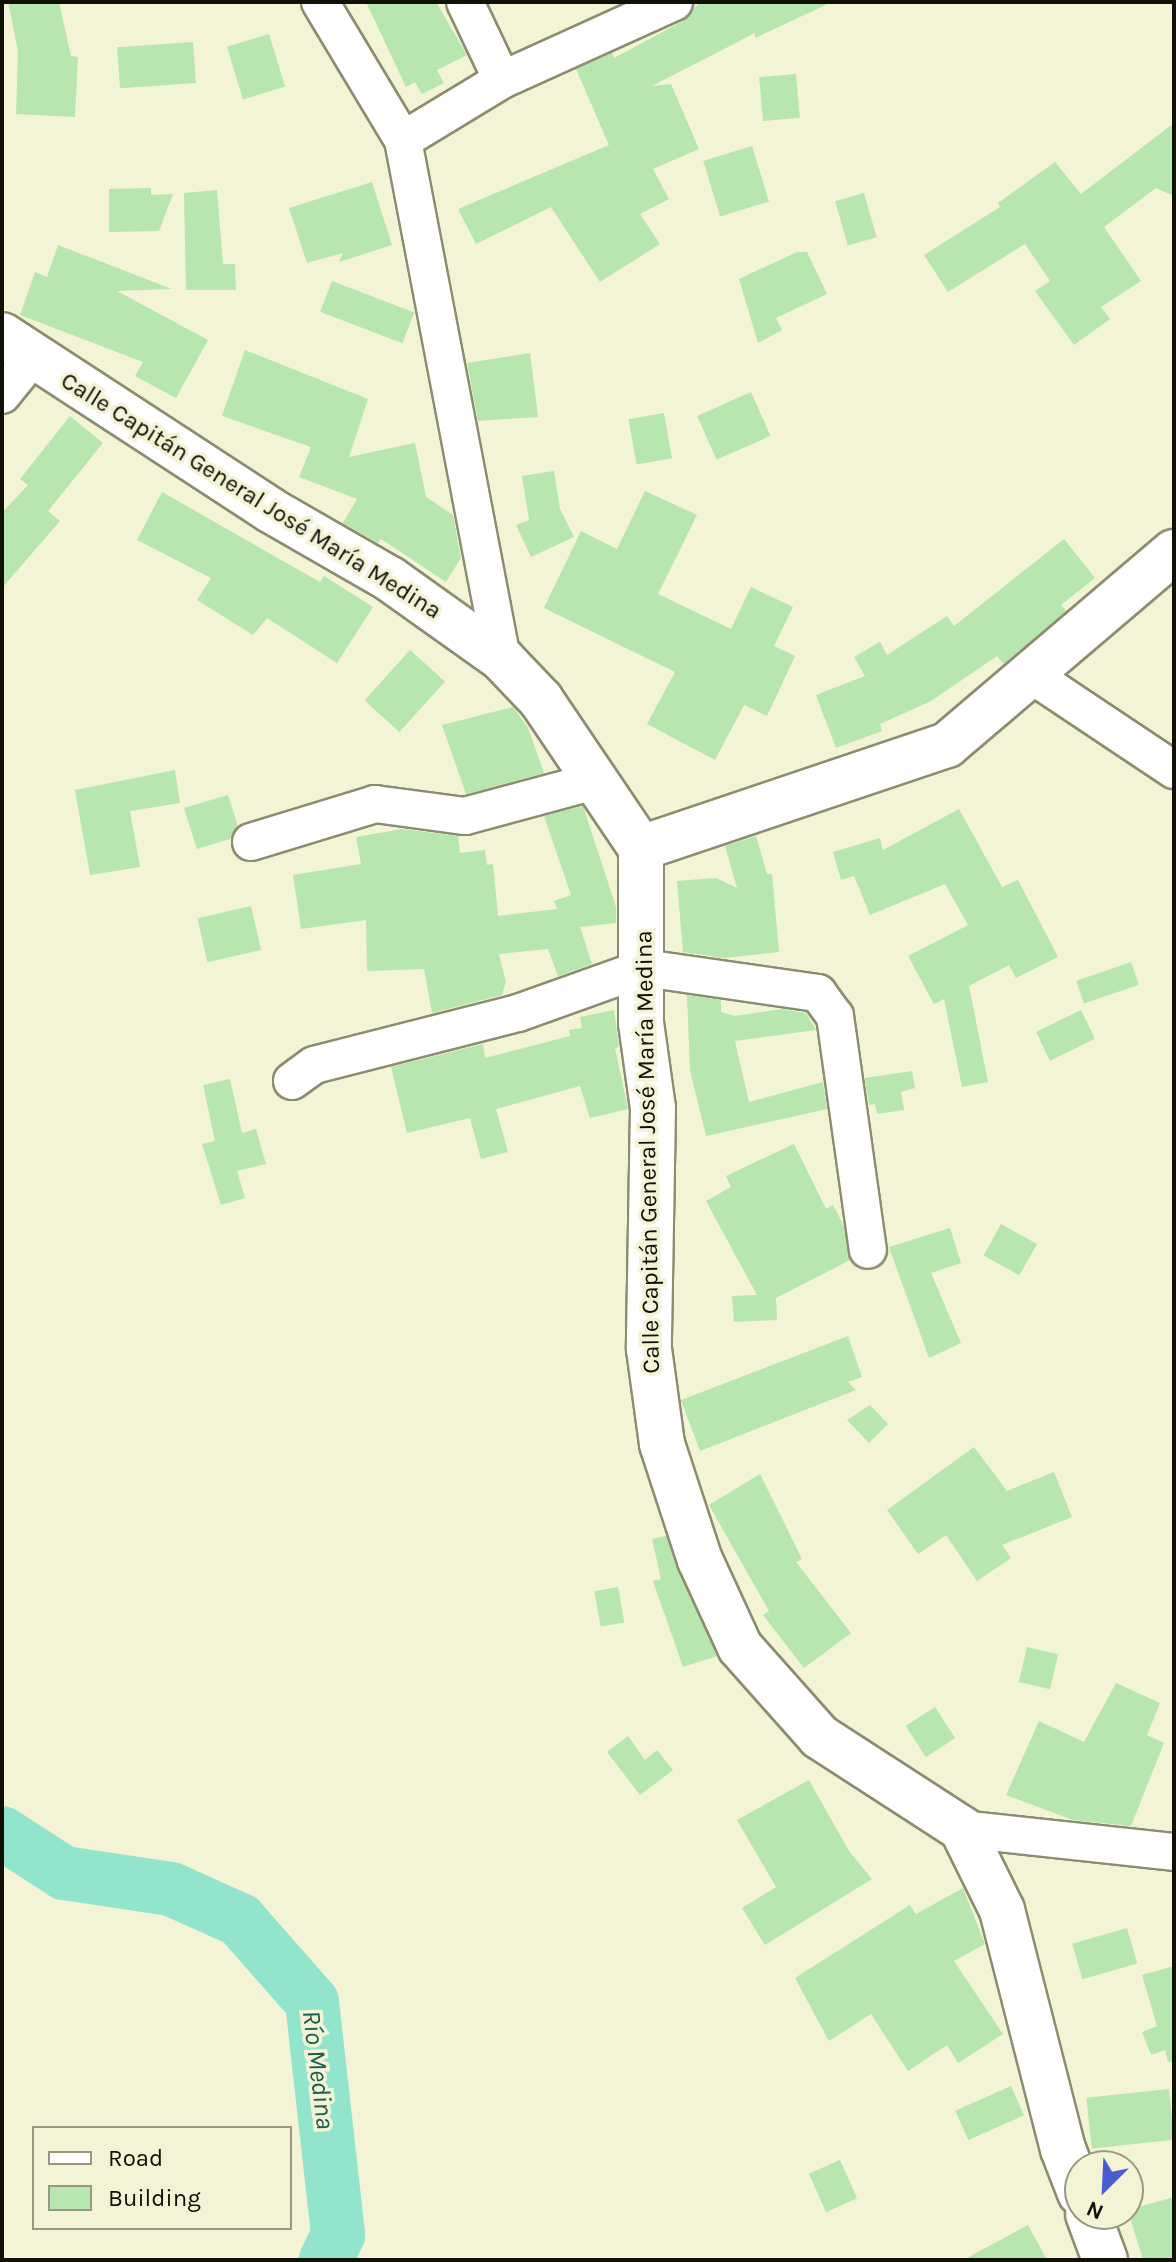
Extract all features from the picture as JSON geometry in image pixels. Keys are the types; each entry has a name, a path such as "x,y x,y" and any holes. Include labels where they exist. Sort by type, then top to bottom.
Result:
{"street":[{"path":"320,2 403,140 502,659"},
{"path":"465,2 502,80"},
{"path":"403,140 502,80 673,2"},
{"path":"2,395 17,347"},
{"name":"Calle Capitán General José María Medina","path":"17,347 270,510 390,579 502,659 541,700 641,848 644,968 641,1023 653,1108 649,1349 662,1444 700,1560 740,1647 820,1737 962,1829"},
{"path":"641,848 947,745 1174,552"},
{"path":"1030,674 1174,770"},
{"path":"251,842 375,804 465,816 595,781"},
{"path":"292,1081 328,1061 518,1013 644,968 818,993 835,1016 868,1250"},
{"path":"962,1829 1174,1852"},
{"path":"962,1829 1002,1910 1064,2152"},
{"path":"1094,2230 1105,2260"}],"building":[{"path":"8,2 59,2 71,56 78,57 75,117 16,114 18,51"},
{"path":"366,2 436,2 467,55 437,70 444,83 422,94 415,82 406,87"},
{"path":"700,2 832,2 755,38 755,33 652,86 671,84 699,149 653,169 669,199 640,214 660,244 600,282 551,207 476,244 458,209 609,145 576,69 612,53 614,58 683,21"},
{"path":"269,34 285,87 243,99 227,47"},
{"path":"193,42 196,83 120,88 117,47"},
{"path":"796,74 800,118 763,121 759,77"},
{"path":"1174,123 1174,196 1156,188 1104,227 1141,281 1101,307 1110,319 1074,345 1035,291 1050,281 1025,244 948,292 924,255 1000,207 998,203 1055,162 1081,194"},
{"path":"752,146 769,201 720,216 703,161"},
{"path":"372,182 392,245 339,262 343,253 307,263 289,208"},
{"path":"151,188 151,195 173,194 159,231 109,232 109,189"},
{"path":"217,190 223,264 235,264 236,290 186,290 184,193"},
{"path":"864,193 877,237 848,245 835,201"},
{"path":"58,245 172,289 117,291 208,340 176,398 135,376 143,362 20,315 35,272 47,277"},
{"path":"797,252 807,252 827,294 776,318 782,330 758,343 739,279"},
{"path":"332,281 414,313 402,343 320,312"},
{"path":"245,350 368,399 349,457 415,443 426,497 453,515 461,558 446,582 381,539 378,543 343,523 357,499 299,477 311,447 222,416"},
{"path":"530,353 538,417 478,421 467,363"},
{"path":"751,392 771,436 717,460 697,416"},
{"path":"664,413 672,458 637,465 629,419"},
{"path":"70,416 103,443 48,511 60,521 2,588 2,513 28,485 20,479"},
{"path":"554,471 560,509 574,537 531,557 516,525 529,520 522,476"},
{"path":"645,491 697,515 658,594 731,629 751,587 793,607 774,646 795,656 767,716 744,705 715,760 647,724 675,672 544,608 581,531 617,549"},
{"path":"162,492 320,582 324,576 373,607 337,663 267,618 253,635 197,600 211,578 137,540"},
{"path":"1064,539 1095,578 1061,605 1066,611 1004,664 997,656 931,701 880,724 882,731 836,748 816,695 865,676 854,657 880,642 887,655 947,616 954,626"},
{"path":"410,650 445,681 399,732 364,701"},
{"path":"513,707 528,728 544,773 466,794 442,725"},
{"path":"175,770 180,803 130,811 140,867 90,875 75,790"},
{"path":"228,795 238,826 230,839 197,849 184,808"},
{"path":"583,806 616,907 616,923 580,927 592,964 558,976 548,949 499,954 506,982 502,995 432,1013 424,969 367,971 366,920 301,929 293,875 361,864 356,837 402,829 458,836 460,853 485,850 487,865 493,864 498,916 557,909 554,901 571,895 544,816"},
{"path":"959,809 1002,887 1018,880 1058,957 1016,978 1009,965 969,986 988,1082 962,1087 944,999 934,1004 908,956 968,925 945,884 870,915 854,876 841,880 833,852 880,838 883,850"},
{"path":"756,836 767,874 772,874 779,952 724,958 683,952 677,881 716,878 737,888 725,846"},
{"path":"251,906 261,950 208,962 197,918"},
{"path":"1131,962 1139,985 1084,1004 1076,981"},
{"path":"687,995 721,1000 721,1012 734,1016 782,1009 806,1013 816,1030 735,1041 749,1102 823,1082 827,1109 706,1136 690,1070"},
{"path":"614,1010 619,1047 615,1048 628,1109 590,1118 580,1086 496,1109 508,1152 481,1159 470,1118 407,1133 391,1067 483,1044 485,1058 570,1036 569,1030 582,1028 580,1017"},
{"path":"1081,1010 1095,1039 1050,1061 1036,1032"},
{"path":"912,1071 915,1088 901,1092 904,1110 877,1114 875,1104 869,1105 865,1078"},
{"path":"230,1079 242,1133 256,1129 266,1164 237,1171 245,1198 221,1205 202,1144 215,1141 203,1085"},
{"path":"794,1144 826,1209 833,1205 843,1224 850,1260 776,1298 777,1320 734,1322 732,1296 757,1295 706,1201 731,1187 726,1176"},
{"path":"1001,1224 1037,1244 1019,1275 984,1255"},
{"path":"950,1228 961,1263 931,1273 961,1343 929,1358 889,1247"},
{"path":"848,1336 862,1377 848,1382 856,1390 700,1451 681,1400"},
{"path":"870,1405 888,1424 869,1443 847,1420"},
{"path":"974,1447 1007,1491 1054,1472 1072,1517 1002,1545 1011,1558 977,1581 946,1535 918,1554 887,1510"},
{"path":"760,1474 802,1559 796,1562 851,1633 804,1668 763,1615 769,1611 709,1505"},
{"path":"666,1536 717,1656 683,1667 653,1581 661,1579 652,1539"},
{"path":"618,1587 624,1622 601,1627 594,1591"},
{"path":"1027,1647 1058,1654 1050,1689 1019,1682"},
{"path":"1116,1683 1160,1703 1147,1735 1164,1743 1131,1826 1073,1820 1006,1795 1039,1721 1084,1742"},
{"path":"935,1707 955,1738 926,1757 906,1726"},
{"path":"628,1736 645,1760 657,1750 673,1770 640,1795 607,1752"},
{"path":"809,1780 849,1851 872,1879 765,1945 742,1908 776,1887 737,1820"},
{"path":"963,1888 985,1944 954,1961 1003,2034 958,2063 947,2045 908,2071 871,2014 829,2041 795,1978 910,1905 916,1914"},
{"path":"1127,1928 1137,1964 1082,1979 1072,1944"},
{"path":"1174,1966 1174,2061 1168,2062 1165,2050 1151,2055 1142,2032 1157,2026 1142,1975"},
{"path":"1011,2086 1024,2115 968,2140 955,2111"},
{"path":"1169,2089 1174,2140 1092,2148 1086,2098"},
{"path":"840,2160 857,2198 826,2212 809,2174"},
{"path":"1174,2197 1174,2260 1143,2260 1134,2230 1144,2230 1144,2205"},
{"path":"1028,2225 1047,2260 963,2260"}],"waterway":[{"name":"Río Medina","path":"2,1833 64,1873 171,1889 240,1920 312,2002 338,2235 326,2260"}]}
